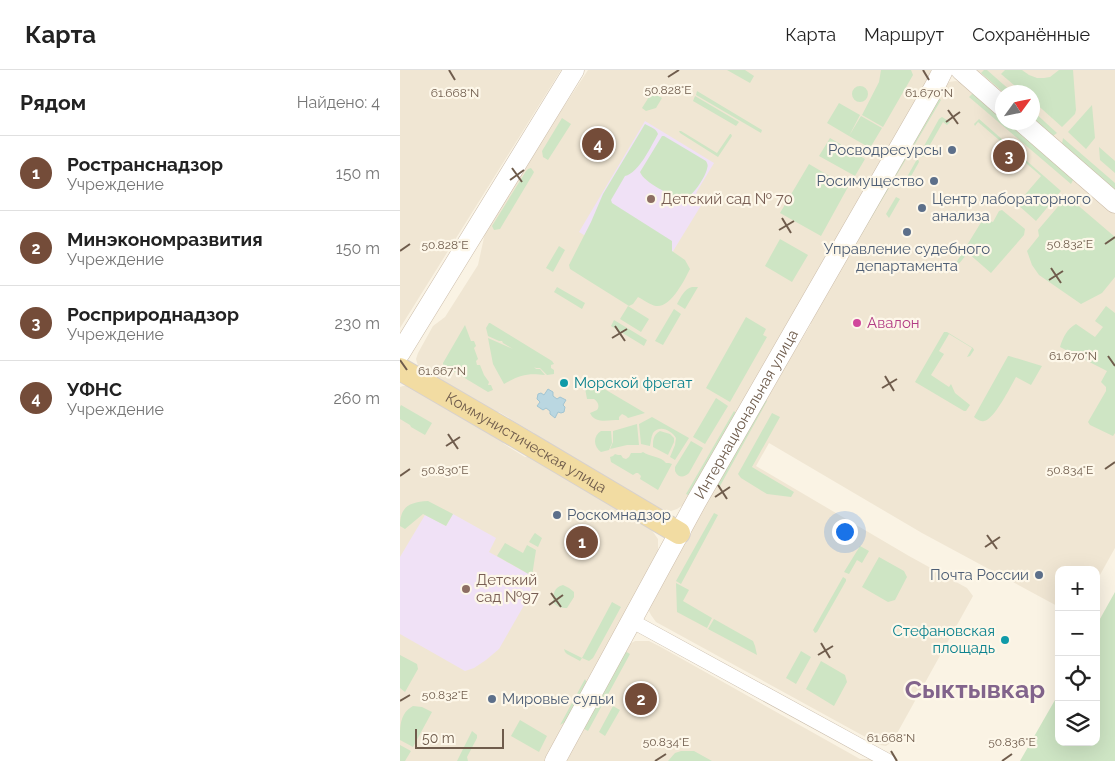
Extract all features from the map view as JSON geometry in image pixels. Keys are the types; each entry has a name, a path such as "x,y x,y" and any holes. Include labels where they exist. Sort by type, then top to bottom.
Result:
{"main road":[{"name":"Коммунистическая улица","path":"400,369 678,533"}],"street":[{"path":"400,353 574,70"},
{"name":"Интернациональная улица","path":"554,761 632,621 678,533 935,86 942,70"},
{"path":"961,70 995,100"},
{"path":"1031,130 1115,203"},
{"path":"632,621 888,761"}],"shaded area":[{"path":"400,70 561,70 400,328"},
{"path":"588,70 931,70 929,81 683,505 668,512 660,511 539,441 534,433 499,412 491,412 418,366 416,359 433,326 445,317 478,265 485,233"},
{"path":"975,70 1115,70 1115,191 1040,126 1040,85 995,85 995,88"},
{"path":"956,81 962,83 995,110 995,130 1018,130 1115,213 1115,548 1100,575 1100,566 1055,566 1055,605 922,533 769,443 756,466 967,588 973,596 895,737 886,746 880,745 656,622 649,611 649,605 783,362 791,357 811,324 809,315 940,90 949,82"},
{"name":"Детский сад № 70","path":"645,121 714,163 696,193 705,199 656,279 579,232"},
{"path":"409,386 500,437 504,444 525,457 530,456 651,529 658,539 658,551 545,761 400,761 400,387"},
{"name":"Детский сад №97","path":"453,514 496,538 489,552 532,576 531,593 499,649 474,668 465,671 400,634 400,557 425,515 446,526"},
{"path":"635,641 649,641 659,646 860,759 871,759 874,761 564,761 628,645"}],"green space":[{"path":"727,70 745,70 754,76 750,83"},
{"path":"881,70 911,70 913,75 883,127 862,115 879,82"},
{"path":"987,70 1004,85 995,85 981,73"},
{"path":"1005,70 1022,70 1037,78 1044,78 1050,77 1059,70 1073,70 1075,114 1062,127 1040,107 1040,85 1014,85 1001,74"},
{"path":"860,86 868,94 860,102 852,94"},
{"path":"697,91 762,130 761,133 696,95"},
{"path":"652,92 662,98 656,108 646,111 642,108"},
{"path":"974,92 995,111 995,119 969,97"},
{"path":"695,96 739,122 736,126 693,101"},
{"path":"937,97 941,100 847,259 846,258"},
{"path":"839,103 860,115 849,136 827,123"},
{"path":"1092,105 1095,138 1086,149 1068,132"},
{"path":"861,116 882,128 870,148 849,136"},
{"path":"942,117 950,122 947,125 943,122 923,157 919,155 939,119"},
{"path":"1040,117 1057,133 1053,136 1040,125"},
{"path":"562,118 571,124 548,160 543,157 542,151"},
{"path":"979,119 1061,191 1036,221 1017,204 1041,176 978,122 975,126 974,124"},
{"path":"645,124 654,129 658,134 640,165 625,176 611,200 612,203 672,241 672,251 685,260 690,269 677,292 667,302 656,306 638,297 629,306 570,269 569,265 603,194"},
{"path":"1008,130 1017,130 1074,178 1071,184"},
{"path":"679,131 717,153 730,134 732,136 718,157"},
{"path":"662,136 706,161 708,167 701,182 690,196 683,201 652,184 640,172"},
{"path":"830,138 865,159 855,176 819,156"},
{"path":"1063,138 1115,183 1115,191 1062,144"},
{"path":"1099,147 1115,161 1115,173 1100,160"},
{"path":"918,159 919,162 905,187 902,186 916,161"},
{"path":"809,164 848,187 821,236 780,213"},
{"path":"531,168 534,172 533,174 500,229 494,230 492,226 526,171"},
{"path":"1067,196 1115,237 1115,277 1102,293 1081,304 1039,275 1032,265 1027,251 1039,236 1038,230"},
{"path":"896,197 900,199 889,218 886,214"},
{"path":"1002,210 1025,229 1024,235 991,273 968,253 957,266 956,263 985,216 987,215 986,217 993,222 999,211"},
{"path":"780,239 808,255 792,282 765,266"},
{"path":"559,246 565,250 553,272 546,268"},
{"path":"557,287 585,303 582,309 554,292"},
{"path":"692,287 698,287 685,309 677,304 685,291"},
{"path":"628,306 649,319 641,332 620,319"},
{"path":"1106,306 1115,313 1115,433 1113,436 1090,425 1088,422 1106,391 1106,387 1101,382 1107,371 1060,347 1070,328 1076,324 1095,337 1103,327 1095,321"},
{"path":"674,309 681,314 663,345 655,341"},
{"path":"746,317 766,329 763,335 767,337 730,402 706,388"},
{"path":"614,320 647,340 644,346 611,326"},
{"path":"489,323 552,361 554,364 551,365 551,368 554,370 554,374 547,375 540,368 534,367 536,369 540,369 545,375 524,375 504,384 493,364 488,338 513,349 502,341 488,336 486,328"},
{"path":"465,325 471,341 474,341 476,346 474,348 478,359 476,361 477,365 480,365 489,382 488,385 491,385 493,390 488,392 443,365"},
{"path":"944,332 947,332 973,348 974,350 967,357 972,348 949,334 939,351 944,354 931,375 949,387 951,384 955,393 970,405 966,411 915,382"},
{"path":"1008,356 1042,366 1031,385 1016,377 993,415 984,421 980,421 974,417"},
{"path":"593,387 601,387 645,413 628,418 622,414 619,420 602,421 595,419 590,413 597,410 598,404 594,399 587,399 585,388 591,390"},
{"path":"716,398 728,406 705,444 693,437"},
{"path":"765,400 767,401 720,486 716,483"},
{"path":"401,405 432,423 425,435 400,419"},
{"path":"734,411 736,413 690,496 686,494"},
{"path":"772,413 780,417 752,467 794,492 791,497 767,494 741,478 738,474"},
{"path":"652,417 689,438 675,460 670,457 676,438 669,431 656,430 652,435 650,446 641,444 639,424"},
{"path":"637,424 639,445 627,445 610,449 613,442 613,431"},
{"path":"601,431 611,431 612,443 609,450 601,452 597,447 595,438"},
{"path":"660,431 670,434 674,438 668,455 653,447 654,438"},
{"path":"691,441 703,448 689,473 679,476 675,471 675,467"},
{"path":"643,452 672,464 658,490 640,479 641,476 638,473 633,475 611,462 610,457 615,454 621,455 626,459 631,453"},
{"path":"428,501 453,514 446,526 423,514 405,529 400,526 402,514 407,507 411,504"},
{"path":"714,513 718,515 681,584 676,581"},
{"path":"535,533 542,538 538,547 529,542"},
{"path":"505,543 523,553 527,545 536,550 532,576 497,556"},
{"path":"860,546 869,551 862,563 857,560 849,574 844,572"},
{"path":"879,557 904,571 907,577 895,600 888,602 862,587"},
{"path":"843,577 846,581 815,633 813,630"},
{"path":"676,583 689,590 683,601 712,618 707,628 677,612"},
{"path":"563,585 574,592 574,597 567,608 559,607 553,602 555,591"},
{"path":"1115,592 1115,761 1020,761 1055,700 1055,746 1100,746 1100,619"},
{"path":"612,602 621,607 593,658 589,661 582,658"},
{"path":"714,619 753,641 757,655 708,629"},
{"path":"564,649 582,658 580,661 567,654"},
{"path":"625,651 630,654 588,731 582,728"},
{"path":"801,651 811,657 796,684 786,678"},
{"path":"400,655 417,664 418,669 405,692 400,688"},
{"path":"821,661 845,675 847,682 834,706 806,689"},
{"path":"585,679 587,683 565,722 560,725"},
{"path":"413,706 422,707 432,712 413,747 400,740 403,716"},
{"path":"613,706 620,710 605,736 599,732"},
{"path":"520,720 547,736 539,752 511,736"},
{"path":"472,731 477,735 477,738 467,757 468,761 457,761"},
{"path":"400,745 411,751 405,761 400,761"},
{"path":"694,751 712,761 668,761 675,753"}],"water":[{"path":"548,389 553,392 553,396 557,399 560,397 566,400 563,405 565,407 564,412 558,412 555,418 546,408 543,410 537,406 540,402 537,399 538,394 544,395"}],"place":[{"name":"УФНС","path":"598,144"},
{"name":"Росводресурсы","path":"952,150"},
{"name":"Росприроднадзор","path":"1009,156"},
{"name":"Росимущество","path":"934,181"},
{"name":"Детский сад № 70","path":"651,199"},
{"name":"Центр лабораторного анализа","path":"922,208"},
{"name":"Управление судебного департамента","path":"907,232"},
{"name":"Авалон","path":"857,323"},
{"name":"Морской фрегат","path":"564,383"},
{"name":"Роскомнадзор","path":"557,515"},
{"name":"Ространснадзор","path":"582,542"},
{"name":"Почта России","path":"1039,575"},
{"name":"Детский сад №97","path":"466,589"},
{"name":"Стефановская площадь","path":"1005,640"},
{"name":"Мировые судьи","path":"492,699"},
{"name":"Минэкономразвития","path":"641,699"}],"district":[{"name":"Сыктывкар","path":"975,689"}]}
